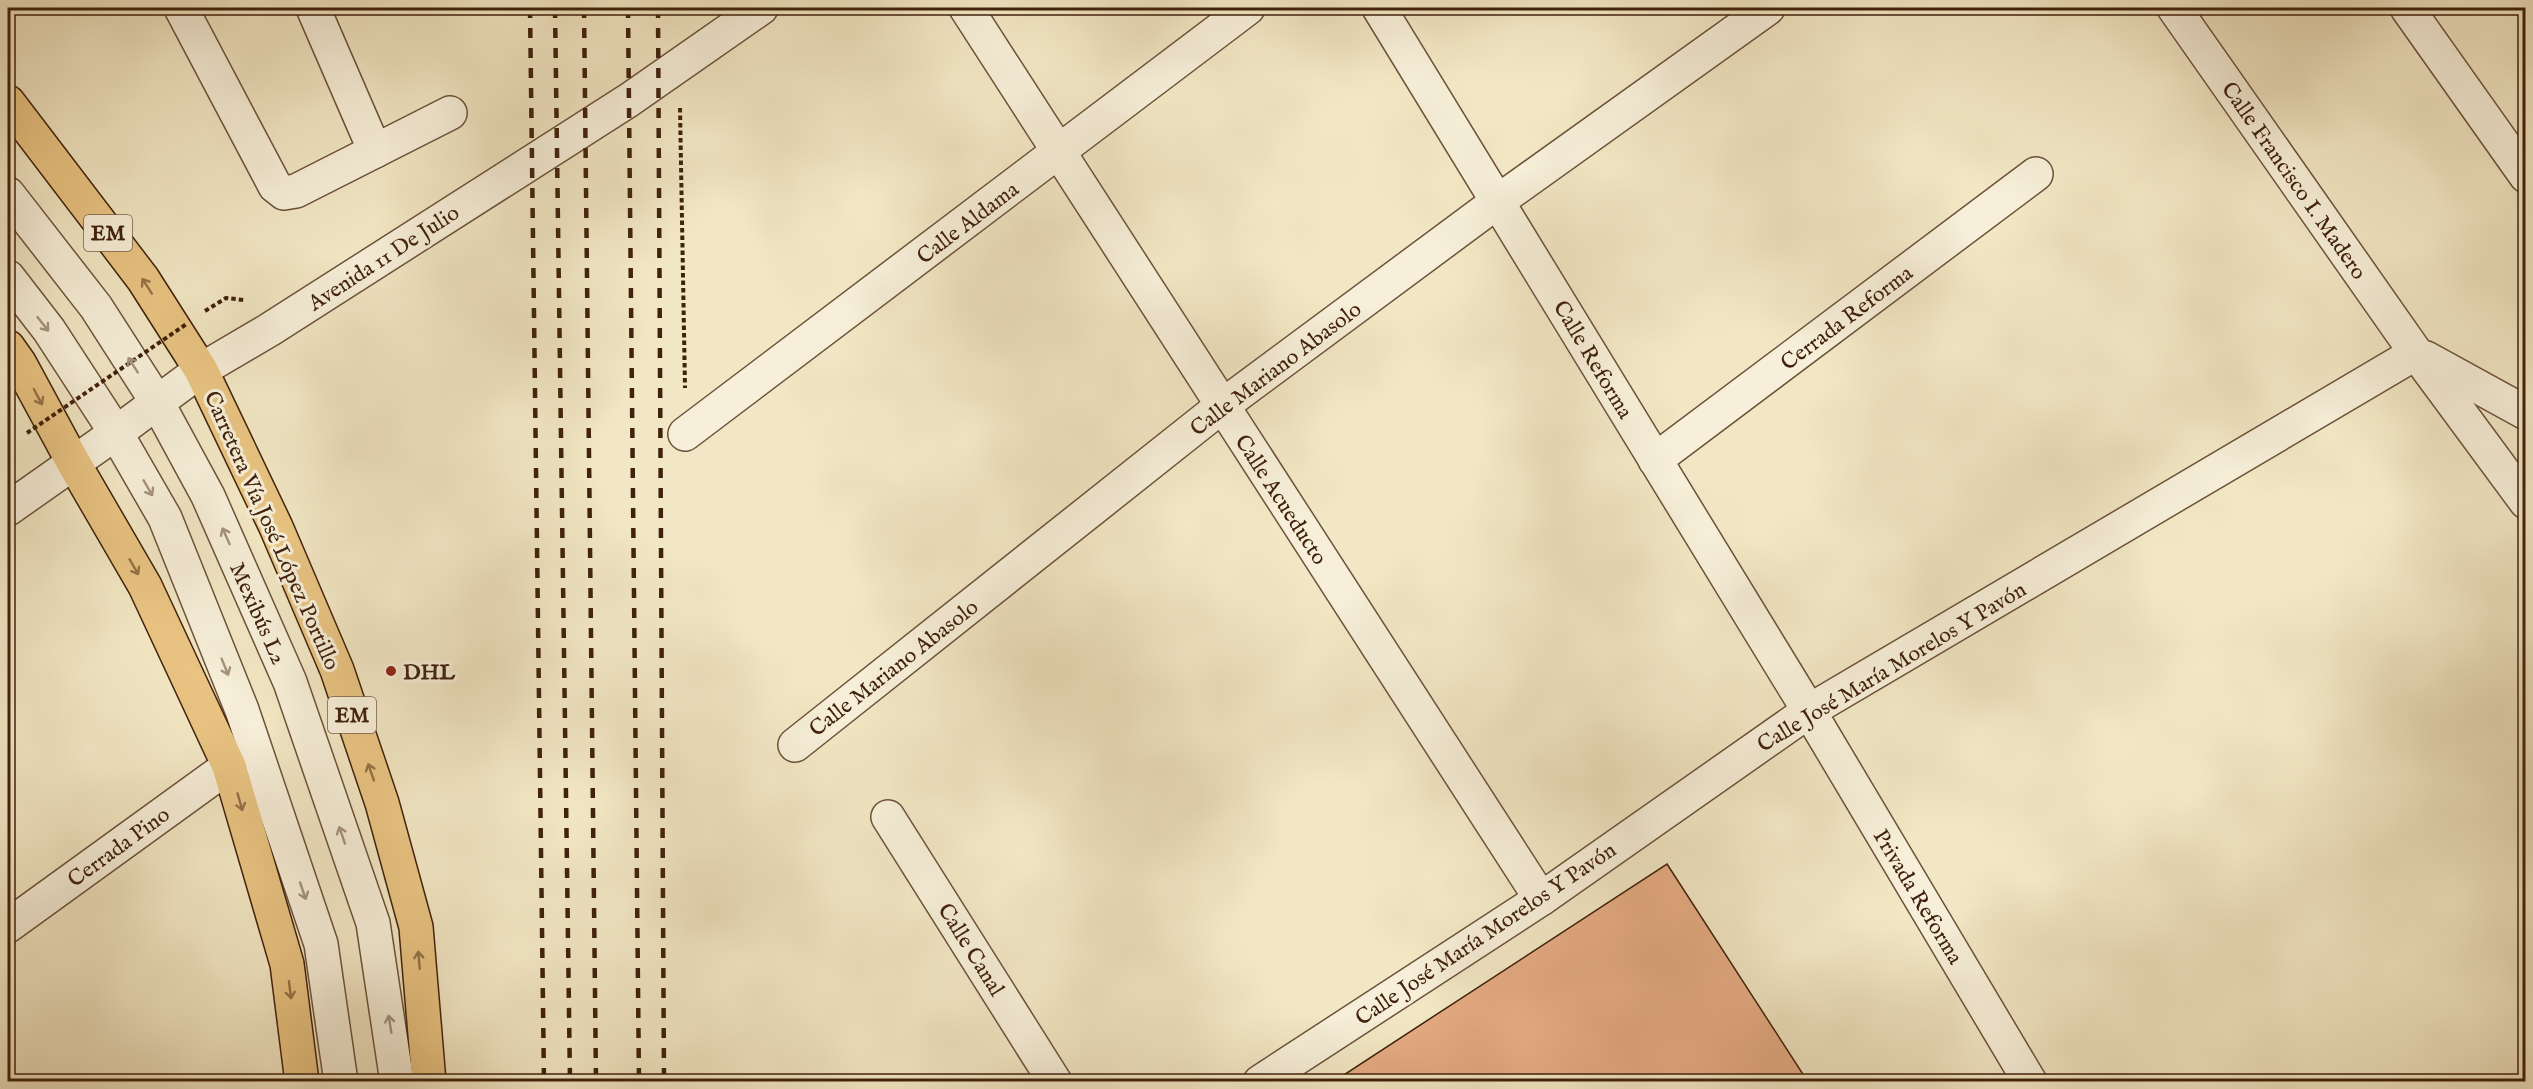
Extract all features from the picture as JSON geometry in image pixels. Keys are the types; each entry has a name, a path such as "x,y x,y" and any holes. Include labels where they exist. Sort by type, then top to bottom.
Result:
{"main road":[{"name":"Carretera Vía José López Portillo","path":"8,102 143,279 201,370 276,527 337,670 382,803 416,927 429,1082"},
{"path":"8,347 21,364 73,462 144,586 229,766 287,964 302,1082"}],"street":[{"path":"181,8 275,186 284,193 296,191 450,113"},
{"path":"313,8 375,152"},
{"name":"Avenida 11 De Julio","path":"8,509 201,370 269,330 680,66 761,8"},
{"name":"Calle Acueducto","path":"966,8 1541,899"},
{"name":"Calle Aldama","path":"686,434 1248,8"},
{"name":"Calle Reforma","path":"1379,8 1809,711"},
{"name":"Calle Mariano Abasolo","path":"795,745 1222,406 1497,202 1768,8"},
{"name":"Calle Francisco I. Madero","path":"2174,8 2416,353 2526,501"},
{"path":"2407,8 2526,176"},
{"name":"Cerrada Reforma","path":"1655,460 2036,174"},
{"name":"Mexibús L2","path":"8,194 96,307 157,402 208,496 293,693 373,923 397,1082"},
{"path":"8,277 49,330 116,433 165,518 242,710 321,944 341,1082"},
{"path":"2416,353 2526,413"},
{"name":"Calle José María Morelos Y Pavón","path":"1260,1082 1541,899 1809,711 2416,353"},
{"name":"Privada Reforma","path":"1809,711 2030,1082"},
{"name":"Cerrada Pino","path":"8,926 229,766"},
{"name":"Calle Canal","path":"888,818 1055,1082"}],"path":[{"path":"680,66 686,434"},
{"path":"27,433 226,298 248,300"}],"building":[{"path":"1667,864 1808,1082 1333,1082"}],"railway":[{"path":"530,8 544,1082"},
{"path":"555,8 570,1082"},
{"path":"584,8 596,1082"},
{"path":"628,8 639,1082"},
{"path":"658,8 664,1082"}],"place":[{"name":"DHL","path":"391,671"}]}
